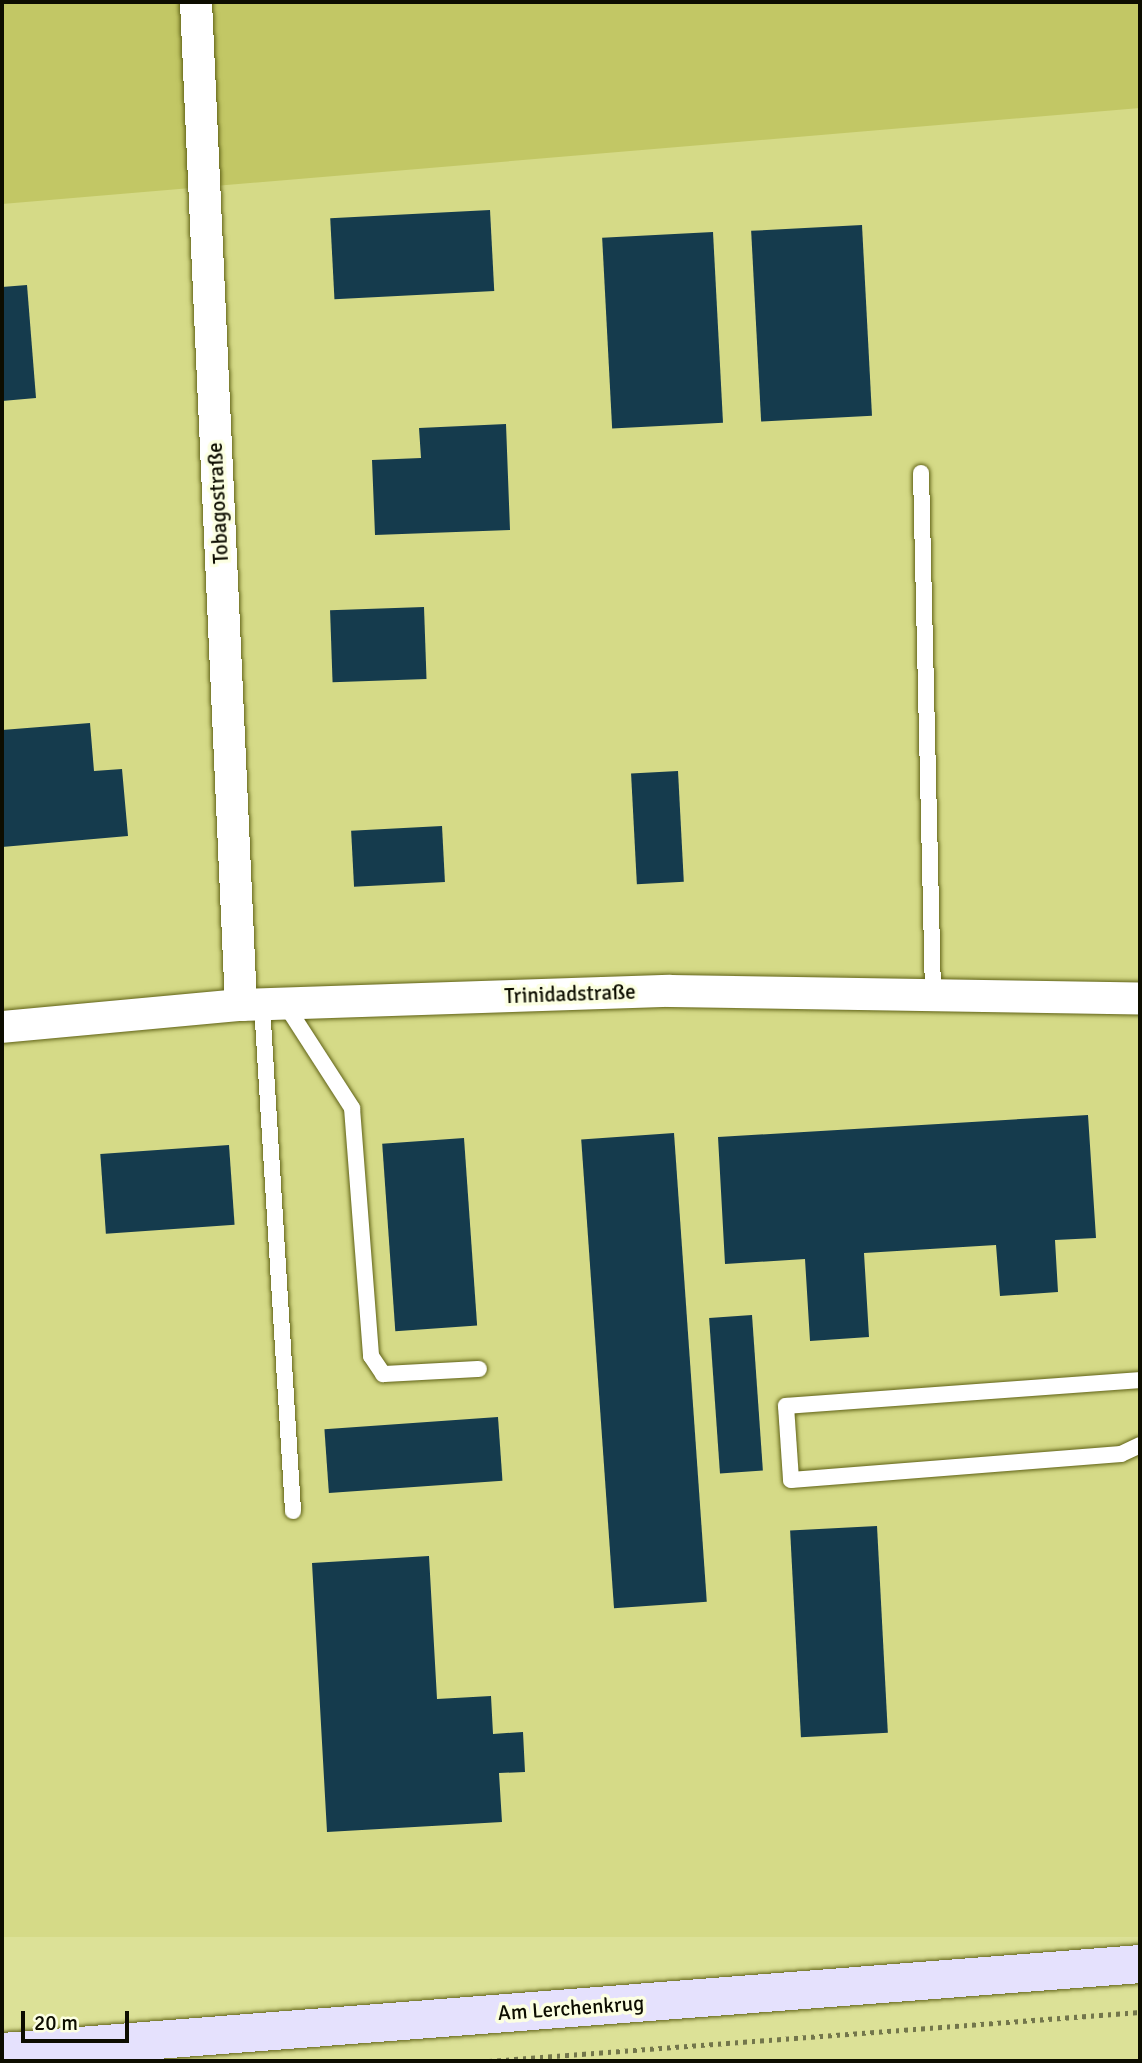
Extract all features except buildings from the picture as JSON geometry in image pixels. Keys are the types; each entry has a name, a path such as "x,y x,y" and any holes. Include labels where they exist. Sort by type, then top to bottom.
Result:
{"main road":[{"name":"Am Lerchenkrug","path":"2,2052 1140,1964"}],"street":[{"name":"Tobagostraße","path":"196,2 263,1005"},
{"name":"Trinidadstraße","path":"2,1027 263,1005 670,991 1140,998"}],"lane":[{"path":"921,473 933,994"},
{"path":"263,1005 352,1108 372,1356 383,1374 479,1369"},
{"path":"263,1005 293,1511"},
{"path":"1140,1380 786,1406 790,1480 1121,1454 1140,1445"}],"path":[{"path":"489,2061 1140,2012"}],"shaded area":[{"path":"2,2 1140,2 1140,1937 2,1937"},
{"path":"2,2 1140,2 1140,108 2,204"}]}
